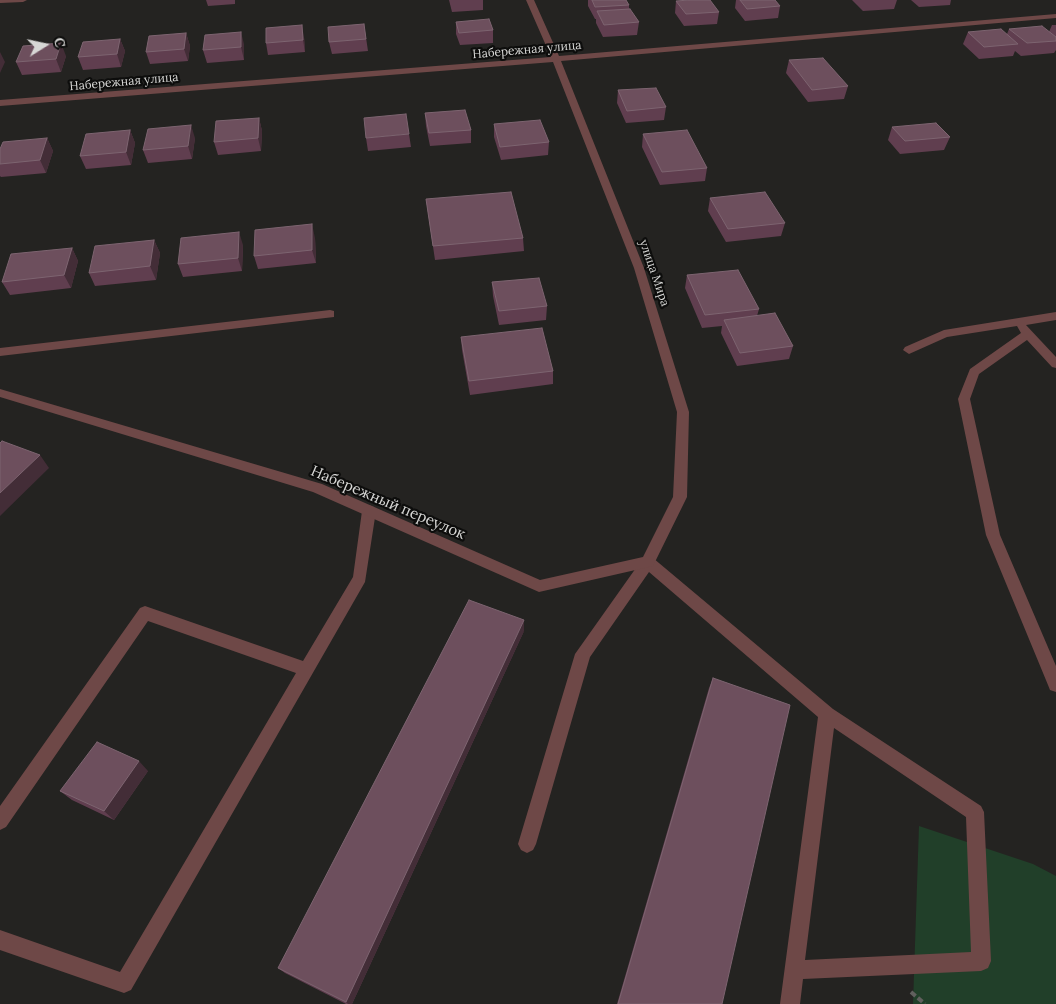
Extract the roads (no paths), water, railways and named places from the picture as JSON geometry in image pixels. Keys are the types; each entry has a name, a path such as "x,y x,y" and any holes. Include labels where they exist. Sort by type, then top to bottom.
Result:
{"street":[{"path":"0,1 23,0"},
{"name":"улица Мира","path":"527,844 583,654 648,562 680,498 683,412 639,268 556,59 530,0"},
{"name":"Набережная улица","path":"0,103 556,59 1056,16"},
{"path":"0,352 330,314"},
{"path":"910,350 944,334 1056,316"},
{"path":"1016,321 1056,364"},
{"path":"1027,334 974,372 964,399 993,535 1056,686"},
{"name":"Набережный переулок","path":"0,393 317,488 540,586 648,562"},
{"path":"0,940 124,983 360,578 369,511"},
{"path":"648,562 827,714 975,812 981,961 794,970"},
{"path":"0,821 145,613 307,670"},
{"path":"790,1004 827,714"}]}
